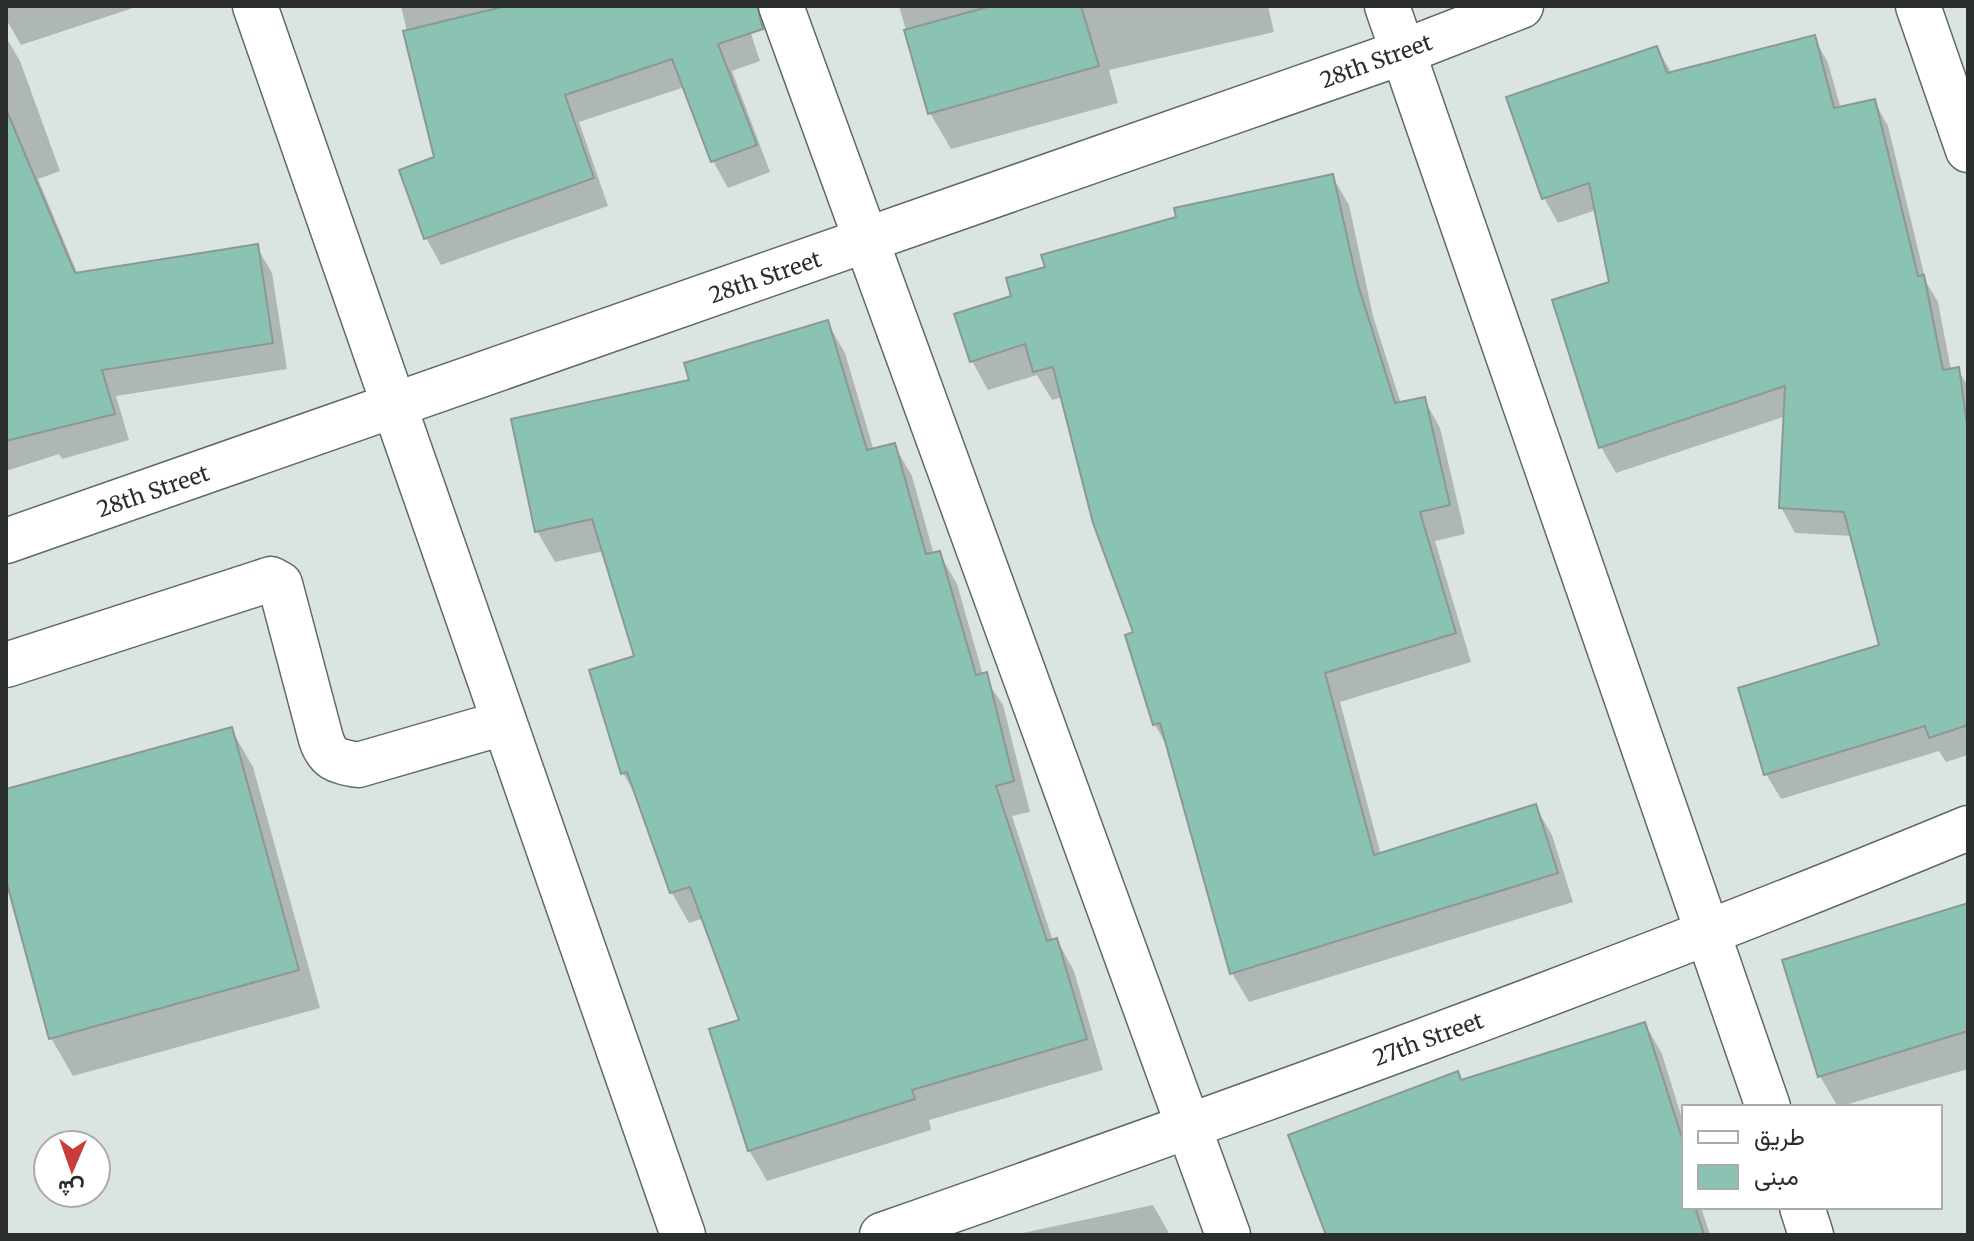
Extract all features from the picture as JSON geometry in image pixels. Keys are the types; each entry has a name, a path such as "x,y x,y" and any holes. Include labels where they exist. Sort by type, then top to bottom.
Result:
{"street":[{"path":"255,6 683,1235"},
{"path":"781,6 1228,1235"},
{"path":"1387,6 1767,1105"},
{"name":"28th Street","path":"6,541 394,408 1403,52 1521,6"},
{"path":"1918,6 1968,150"},
{"path":"6,665 271,579 280,584 326,754 336,761 358,765 503,723"},
{"name":"27th Street","path":"882,1235 1189,1127 1709,935 1968,828"},
{"path":"1803,1209 1811,1235"}],"building":[{"path":"506,6 757,6 763,29 718,44 757,145 711,162 672,59 565,95 594,178 424,239 399,170 434,157 403,31"},
{"path":"991,6 1081,6 1099,66 928,114 904,30"},
{"path":"1815,35 1834,108 1875,99 1918,276 1924,275 1943,370 1959,367 1968,431 1968,725 1929,738 1925,726 1764,775 1738,688 1879,645 1844,512 1779,508 1785,386 1599,448 1552,300 1609,282 1589,183 1542,199 1506,97 1657,46 1667,73"},
{"path":"6,109 75,273 258,244 273,343 102,370 115,414 6,441"},
{"path":"1333,174 1358,285 1395,403 1425,397 1450,505 1420,512 1456,633 1325,673 1374,855 1536,804 1558,873 1230,974 1160,723 1153,725 1125,635 1133,632 1093,523 1053,367 1033,372 1025,344 970,362 954,314 1011,296 1006,278 1045,267 1041,255 1176,217 1174,208"},
{"path":"828,320 867,450 895,443 926,554 940,551 976,675 987,672 1014,781 996,786 1047,941 1057,938 1087,1039 912,1090 915,1099 748,1151 709,1029 739,1020 690,887 670,893 627,772 621,774 589,670 634,656 592,519 535,532 511,419 689,380 684,363"},
{"path":"232,727 299,970 49,1039 6,880 6,789"},
{"path":"1968,903 1968,1031 1818,1077 1782,960"},
{"path":"1645,1022 1682,1138 1682,1209 1696,1209 1704,1235 1326,1235 1288,1135 1458,1071 1461,1080"}]}
